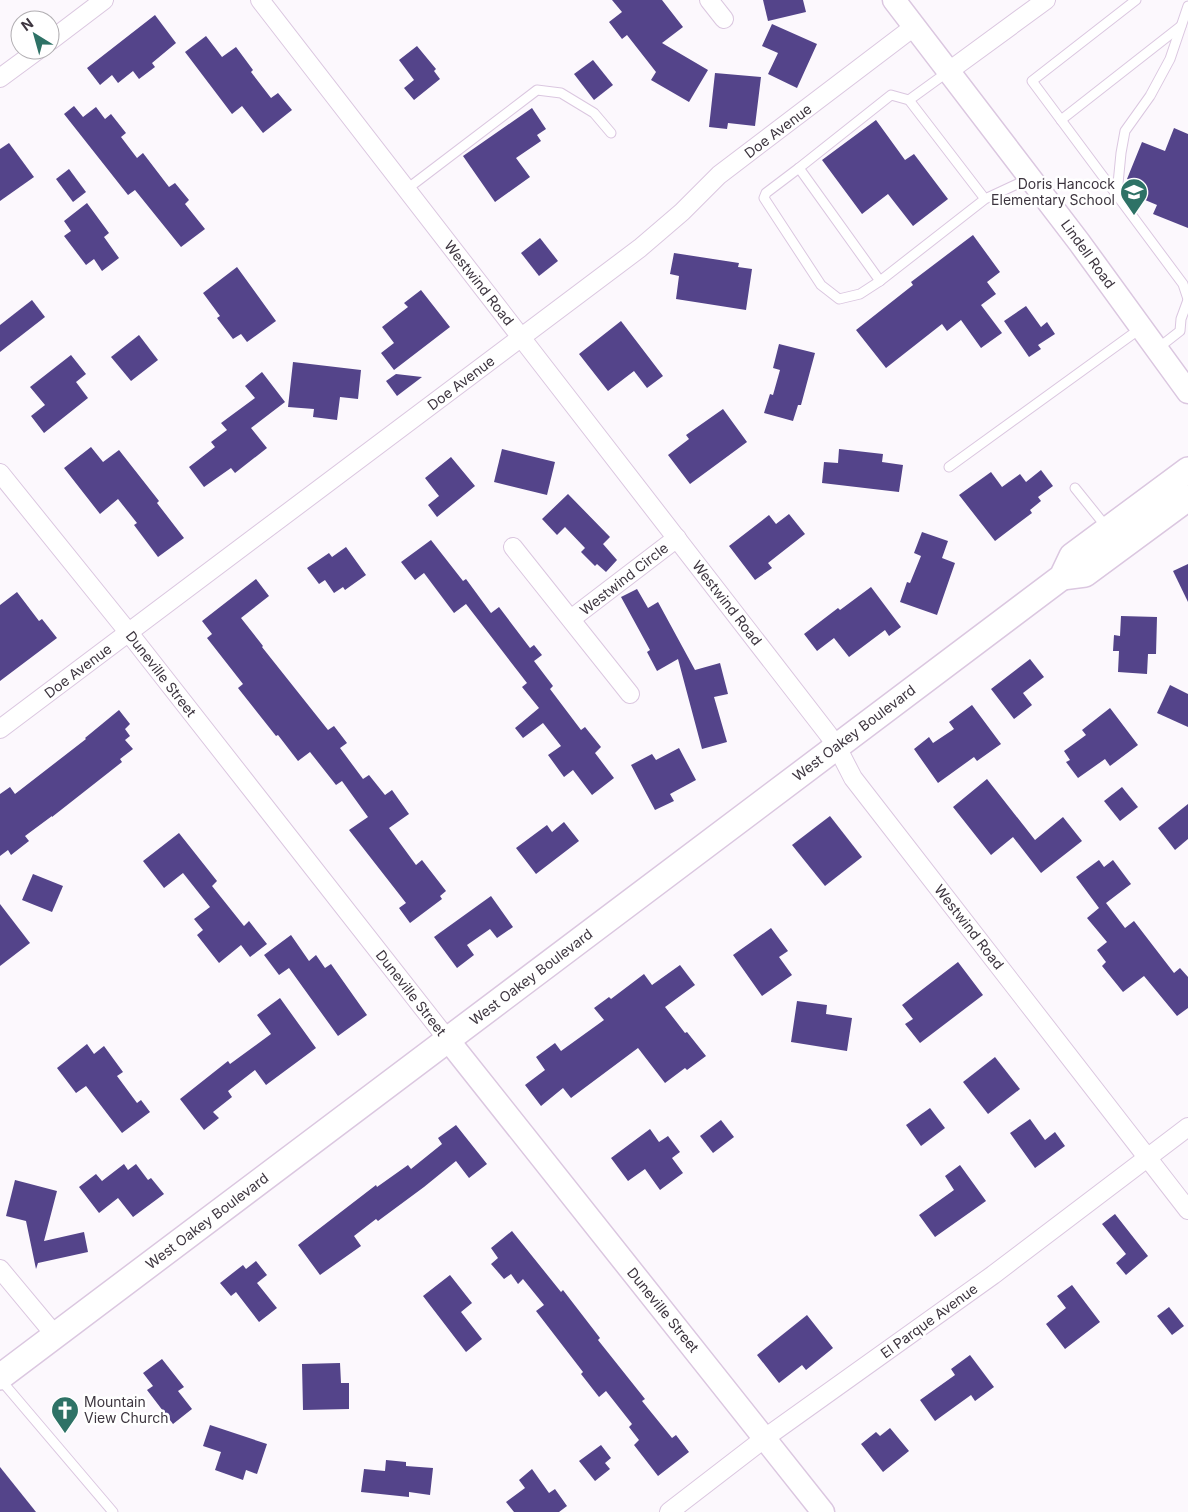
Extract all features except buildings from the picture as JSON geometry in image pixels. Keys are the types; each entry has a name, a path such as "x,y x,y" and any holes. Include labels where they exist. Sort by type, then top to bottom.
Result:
{"main road":[{"name":"West Oakey Boulevard","path":"0,1377 1062,577 1072,556 1188,470"},
{"name":"West Oakey Boulevard","path":"1062,577 1085,574 1188,498"}],"street":[{"path":"60,33 104,0"},
{"name":"Westwind Road","path":"260,0 837,747 852,778 1188,1210"},
{"path":"709,0 724,20"},
{"name":"Lindell Road","path":"894,0 1031,178 1188,392"},
{"path":"949,71 1046,0"},
{"name":"Doe Avenue","path":"0,730 640,248 682,212 719,175 915,26"},
{"path":"0,78 24,60"},
{"name":"Duneville Street","path":"0,473 129,633 448,1040 823,1512"},
{"name":"Westwind Circle","path":"571,620 676,538"},
{"name":"Westwind Circle","path":"513,546 630,694"},
{"name":"El Parque Avenue","path":"669,1512 765,1438 992,1275 1188,1128"},
{"path":"1,1271 55,1335"}],"lane":[{"path":"1136,0 1032,81 1183,284 1188,299 1181,319 1180,331 1157,349"},
{"path":"1117,194 1125,131 1154,89 1170,59 1188,6"},
{"path":"1061,120 1181,26"},
{"path":"910,100 949,71"},
{"path":"407,189 537,90 561,93 594,113 611,132"},
{"path":"985,200 910,100 891,95 766,193 764,198 821,285 839,299 860,294 880,281 985,200 1031,178"},
{"path":"798,168 880,281"},
{"path":"949,467 1142,328"},
{"path":"1075,488 1108,529"},
{"path":"0,1377 113,1512"}],"place":[{"name":"Doris Hancock Elementary School","path":"1134,216"},
{"name":"Mountain View Church","path":"65,1434"}]}
